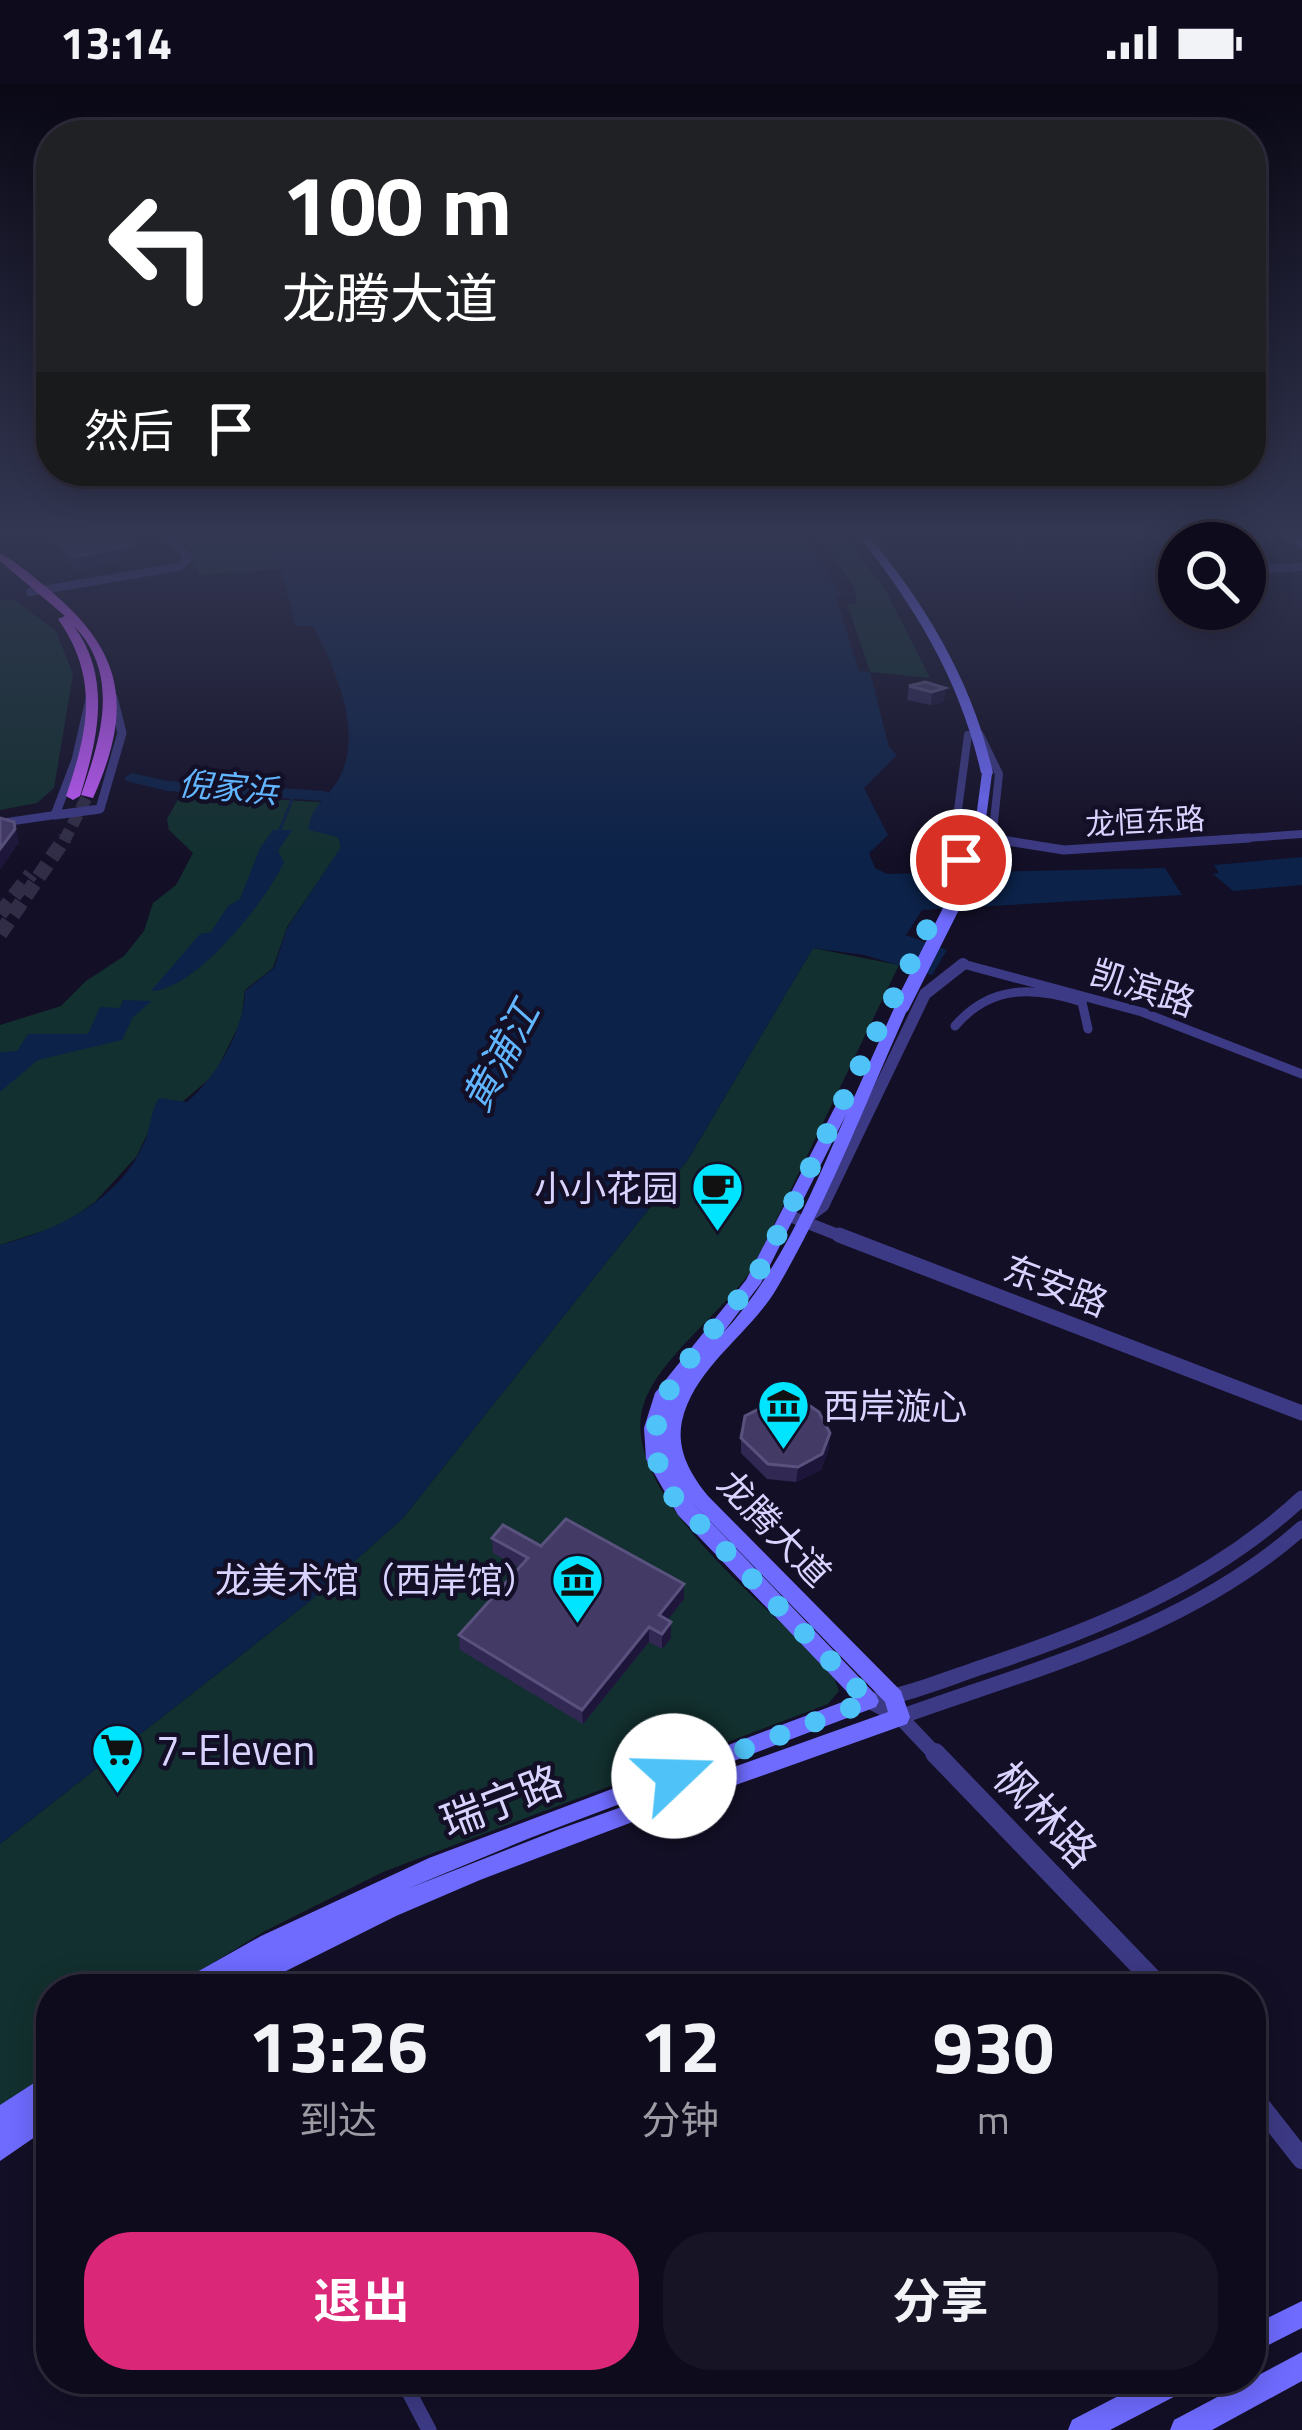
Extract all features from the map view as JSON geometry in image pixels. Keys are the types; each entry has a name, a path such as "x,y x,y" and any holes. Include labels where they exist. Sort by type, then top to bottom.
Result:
{"main road":[{"path":"81,643 93,688 104,701"},
{"path":"81,795 90,736 104,701 109,670 97,643"},
{"name":"龙腾大道","path":"923,643 974,735"},
{"name":"龙腾大道","path":"897,1707 701,1502 674,1456 672,1429 680,1403 755,1310 976,847 987,805 983,773 974,735 930,643"},
{"name":"龙腾大道","path":"795,1218 739,1304 661,1398 653,1428 655,1459 685,1510 869,1701"},
{"name":"瑞宁路","path":"219,1974 314,1919 410,1875 869,1701"},
{"name":"瑞宁路","path":"254,1974 316,1940 460,1880 897,1707"},
{"path":"0,2120 36,2095"},
{"path":"0,2148 36,2122"},
{"path":"1266,2333 1302,2314"},
{"path":"1266,2386 1302,2366"},
{"path":"1082,2430 1150,2394"},
{"path":"1184,2430 1250,2394"}],"street":[{"path":"55,814 76,760 93,688"},
{"path":"0,823 100,809 122,733 104,701"},
{"path":"974,735 999,774 992,840 955,832 974,735"},
{"name":"龙恒东路","path":"992,840 1064,850 1302,834"},
{"path":"795,1218 824,1206 926,994 963,964"},
{"name":"凯滨路","path":"963,964 1142,1012 1302,1074"},
{"path":"955,1026 969,1006 984,997 1025,991 1082,1002 1088,1030"},
{"name":"东安路","path":"795,1218 1302,1413"},
{"name":"瑞宁路","path":"897,1707 1170,1594 1252,1546 1302,1498"},
{"name":"瑞宁路","path":"897,1707 1182,1610 1246,1575 1302,1528"},
{"name":"枫林路","path":"869,1701 897,1707 1148,1974"},
{"path":"1266,2113 1302,2159"},
{"path":"410,2394 429,2430"}],"green space":[{"path":"0,643 61,643 73,674 54,788 37,803 0,810"},
{"path":"860,643 913,643 930,678 870,672"},
{"path":"181,794 320,802 309,829 339,837 341,848 287,927 273,968 245,990 241,1021 214,1075 149,1130 137,1156 95,1202 62,1225 0,1245 0,1025 61,1006 86,981 124,956 144,931 153,903 176,885 193,853 169,830 167,819"},
{"path":"813,948 899,965 753,1268 652,1386 644,1403 641,1437 653,1474 675,1511 740,1584 831,1669 839,1691 828,1704 383,1872 265,1931 195,1974 36,1974 36,2082 0,2107 0,1844 309,1602 403,1518 687,1161"}],"water":[{"name":"黄浦江","path":"321,643 850,643 859,671 870,672 889,747 897,755 864,788 888,835 869,853 875,868 887,874 1165,868 1182,895 922,910 906,935 947,950 932,975 864,955 813,948 687,1161 403,1518 309,1602 0,1844 0,1245 64,1221 119,1181 146,1137 159,1098 187,1102 209,1079 234,1036 245,991 274,968 287,928 341,847 338,837 309,830 315,810 337,782 349,743 344,702"},
{"path":"273,830 292,830 278,851 284,862 263,898 208,960 168,987 151,991 200,934 211,932 228,906 240,899 260,848"},
{"path":"1302,857 1302,885 1233,891 1213,874 1219,873 1214,865"},
{"path":"123,1000 152,1001 133,1017 122,1040 38,1060 0,1092 0,1052 17,1051 28,1034 88,1034 100,1007 120,1008"}],"building":[{"path":"925,682 945,688 932,692 909,686"},
{"path":"0,818 14,822 15,829 0,849"},
{"name":"西岸漩心","path":"779,1399 807,1404 819,1412 830,1433 822,1454 798,1467 768,1464 741,1438 745,1416"},
{"path":"566,1519 684,1584 659,1615 671,1622 662,1634 649,1627 582,1710 459,1635 528,1558 492,1538 503,1525 541,1546"}],"waterway":[{"name":"倪家浜","path":"132,778 167,786 325,796"},
{"path":"279,832 294,795"}],"tunnel":[{"path":"64,841 88,795"},
{"path":"0,934 65,838"},
{"path":"0,914 31,874"}],"place":[{"name":"小小花园","path":"717,1233"},
{"name":"西岸漩心","path":"784,1451"},
{"name":"龙美术馆（西岸馆）","path":"578,1625"},
{"name":"7-Eleven","path":"117,1795"}],"route":[{"path":"674,1776 869,1701 672,1495 655,1459 653,1428 670,1383 753,1283 961,860"}]}
